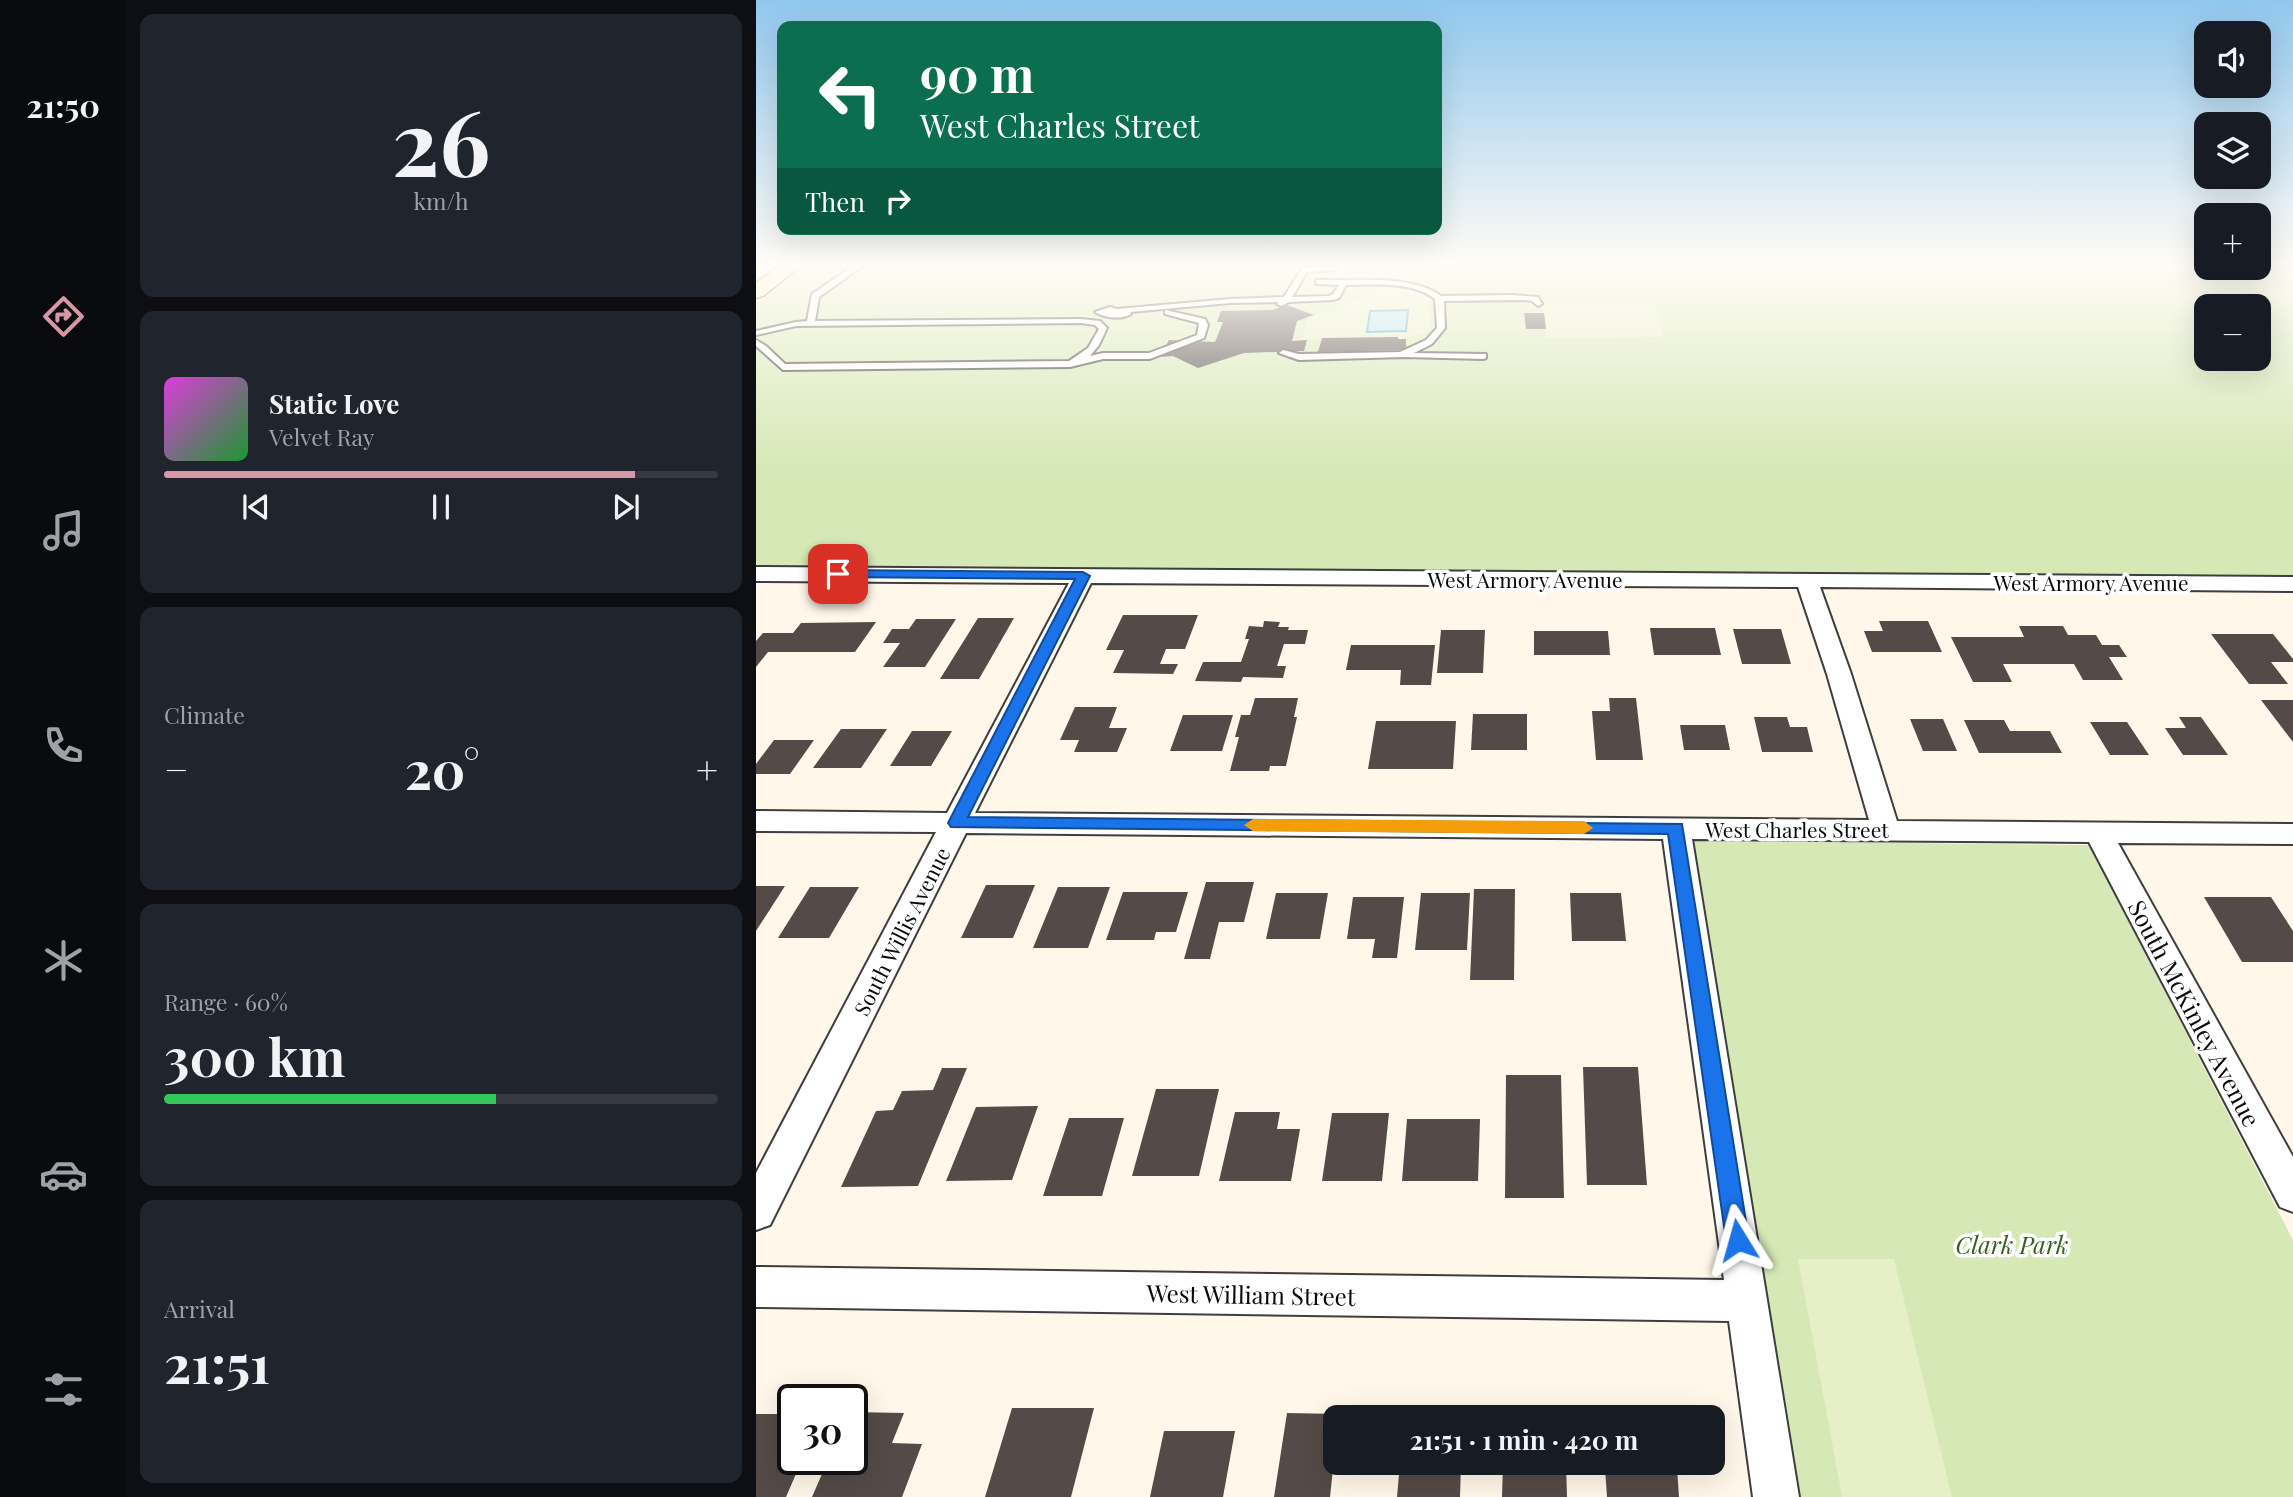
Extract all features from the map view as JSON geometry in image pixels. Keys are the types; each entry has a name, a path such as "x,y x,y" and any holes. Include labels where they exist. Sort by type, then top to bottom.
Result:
{"street":[{"name":"West Armory Avenue","path":"756,574 2293,584"},
{"name":"South Willis Avenue","path":"756,1212 1083,576"},
{"path":"1806,580 1839,674 1886,830"},
{"name":"West Charles Street","path":"756,821 2293,834"},
{"path":"1676,828 1776,1497"},
{"name":"South McKinley Avenue","path":"2098,832 2293,1194"},
{"name":"West William Street","path":"756,1287 1747,1301"}],"lane":[{"path":"1084,360 1097,344 1102,332"},
{"path":"756,342 764,346 772,359 783,367 1070,364 1103,356 1150,356 1192,342 1203,332"},
{"path":"1402,355 1436,337 1439,332"},
{"path":"1283,353 1298,357 1483,356"}],"green space":[{"path":"756,332 2194,332 2194,371 2271,371 2271,332 2293,332 2293,576 756,568"},
{"path":"1304,332 1426,332 1398,339 1302,340"},
{"path":"1545,332 1662,332 1664,337 1546,338"},
{"name":"Clark Park","path":"1693,841 2089,845 2293,1240 2293,1497 1798,1497"},
{"path":"1798,1259 1894,1259 1952,1497 1842,1497"}],"building":[{"path":"1219,332 1294,332 1292,341 1307,340 1304,351 1244,353 1198,368 1173,356 1160,357 1169,340 1215,342"},
{"path":"1322,338 1406,339 1406,350 1318,352"},
{"path":"1123,615 1198,615 1185,649 1166,649 1160,664 1178,664 1173,674 1113,673 1124,650 1106,650"},
{"path":"978,618 1014,618 979,679 940,679"},
{"path":"916,619 956,619 925,667 883,667 900,643 883,643 892,629 909,629"},
{"path":"1264,621 1280,622 1278,627 1289,627 1288,630 1308,630 1305,644 1284,644 1277,666 1286,666 1283,678 1243,677 1241,682 1195,681 1203,662 1241,662 1249,639 1245,639 1249,626 1263,627"},
{"path":"1879,621 1928,621 1942,652 1872,652 1864,631 1883,631"},
{"path":"876,622 855,652 768,652 756,667 756,641 763,633 793,633 801,623"},
{"path":"2019,626 2063,626 2068,635 2096,635 2102,645 2119,645 2127,657 2109,657 2123,680 2083,680 2074,664 2003,664 2012,682 1973,682 1951,637 2024,637"},
{"path":"1650,628 1715,628 1721,655 1654,655"},
{"path":"1733,629 1781,629 1791,664 1742,664"},
{"path":"1441,630 1485,630 1483,673 1437,673"},
{"path":"1534,631 1608,631 1610,655 1534,655"},
{"path":"2211,634 2273,634 2293,659 2293,662 2271,662 2288,684 2249,684"},
{"path":"1351,645 1435,645 1431,685 1400,685 1401,670 1346,670"},
{"path":"1255,698 1298,698 1294,717 1297,717 1286,766 1270,766 1269,771 1230,771 1239,737 1235,737 1241,715 1250,715"},
{"path":"1609,698 1636,698 1643,760 1596,760 1592,711 1610,711"},
{"path":"2261,700 2293,700 2293,742"},
{"path":"1075,707 1117,707 1109,728 1127,728 1117,752 1074,752 1079,740 1060,740"},
{"path":"1473,714 1527,714 1527,750 1471,750"},
{"path":"1183,715 1233,715 1222,751 1170,751"},
{"path":"1754,717 1787,717 1790,727 1807,727 1813,752 1762,752"},
{"path":"2179,717 2201,717 2228,755 2183,755 2165,728 2186,728"},
{"path":"1910,719 1943,719 1957,751 1923,751"},
{"path":"1964,720 2004,720 2010,731 2050,731 2062,753 1979,753"},
{"path":"1376,721 1456,721 1453,769 1368,769"},
{"path":"2090,722 2127,722 2149,755 2110,755"},
{"path":"1680,725 1725,725 1730,750 1684,750"},
{"path":"841,729 887,729 861,768 813,768"},
{"path":"912,731 952,731 931,766 890,766"},
{"path":"774,740 814,740 790,774 756,774 756,764"},
{"path":"1206,882 1254,882 1244,922 1219,922 1210,959 1184,959"},
{"path":"986,885 1035,885 1013,938 961,938"},
{"path":"756,886 785,886 756,931"},
{"path":"810,887 859,887 829,938 778,938"},
{"path":"1058,887 1110,887 1088,948 1033,948"},
{"path":"1474,889 1515,889 1514,980 1470,980"},
{"path":"1123,892 1188,892 1176,932 1156,932 1154,940 1106,940"},
{"path":"1276,893 1328,893 1320,939 1266,939"},
{"path":"1421,893 1470,893 1467,950 1415,950"},
{"path":"1570,893 1621,893 1626,941 1572,941"},
{"path":"1353,897 1404,897 1397,958 1372,958 1375,939 1347,939"},
{"path":"2204,897 2271,897 2293,931 2293,962 2242,962"},
{"path":"1583,1067 1638,1067 1647,1185 1587,1185"},
{"path":"942,1068 967,1068 918,1186 841,1187 876,1111 893,1110 902,1091 933,1090"},
{"path":"1506,1075 1561,1075 1564,1198 1505,1198"},
{"path":"1156,1089 1219,1089 1199,1176 1132,1176"},
{"path":"1038,1106 1012,1180 946,1181 976,1107"},
{"path":"1235,1112 1280,1112 1277,1129 1300,1129 1291,1181 1219,1181"},
{"path":"1332,1113 1389,1113 1382,1181 1322,1181"},
{"path":"1069,1118 1124,1118 1102,1196 1043,1196"},
{"path":"1407,1119 1480,1119 1478,1181 1402,1181"},
{"path":"1012,1408 1094,1408 1071,1497 985,1497"},
{"path":"868,1412 904,1413 892,1443 922,1444 902,1497 812,1497 822,1475 868,1475"},
{"path":"1287,1413 1323,1414 1323,1475 1332,1475 1330,1497 1274,1497"},
{"path":"756,1414 777,1414 777,1475 796,1475 786,1497 756,1497"},
{"path":"1164,1431 1235,1431 1223,1497 1150,1497"},
{"path":"1399,1475 1461,1475 1460,1497 1397,1497"},
{"path":"1503,1475 1566,1475 1567,1497 1502,1497"},
{"path":"1605,1475 1677,1475 1679,1497 1607,1497"}],"slow traffic":[{"path":"1253,825 1584,828"}],"route":[{"path":"838,574 1083,576 957,823 1676,828 1738,1240"}]}
